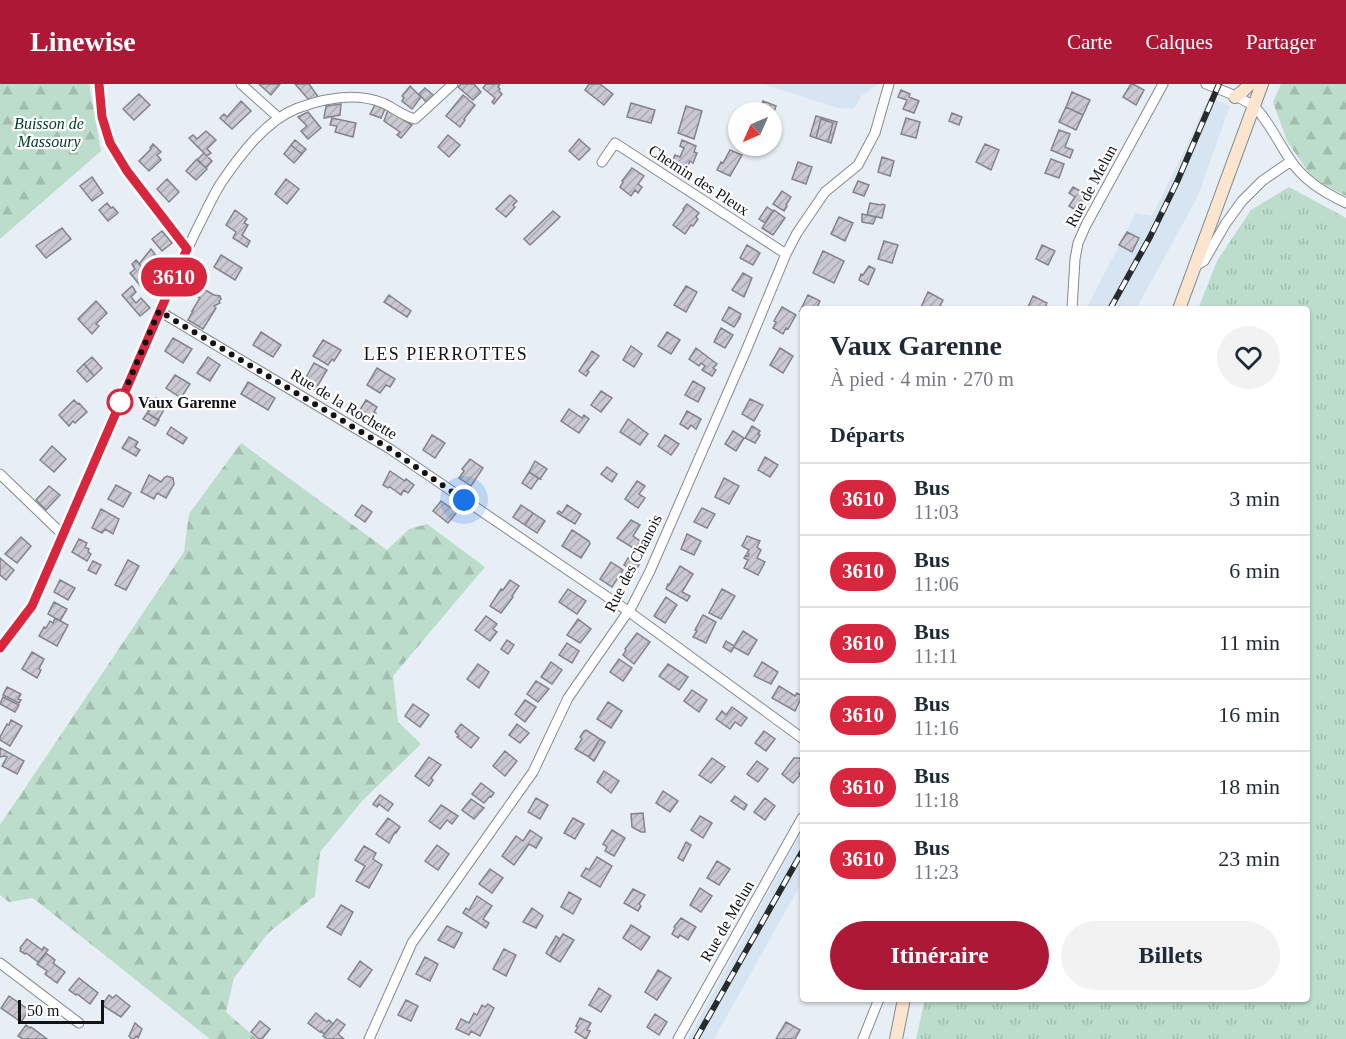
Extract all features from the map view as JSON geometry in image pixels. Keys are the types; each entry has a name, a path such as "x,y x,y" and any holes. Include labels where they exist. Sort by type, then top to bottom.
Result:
{"main road":[{"path":"1235,96 1250,84"},
{"path":"1180,306 1262,84"},
{"path":"896,1039 903,1002"}],"street":[{"path":"99,84 102,117 110,143 127,171 187,249"},
{"path":"241,84 279,118"},
{"path":"0,648 32,606 187,249 221,183 260,134 279,118 298,108 326,100 358,97 370,99 415,119 453,84"},
{"name":"Rue des Chanois","path":"369,1039 412,943 533,772 568,698 628,611 650,571 796,233 825,192 858,165 875,133 889,84"},
{"name":"Rue de Melun","path":"1072,306 1078,243 1163,84"},
{"path":"1206,84 1254,106 1305,178 1346,203"},
{"name":"Chemin des Pleux","path":"602,162 615,143 786,254"},
{"path":"1195,266 1204,261 1242,201 1262,181 1291,161"},
{"name":"Rue de la Rochette","path":"159,311 390,449 628,611 800,737"},
{"path":"0,474 63,533"},
{"name":"Rue de Melun","path":"678,1039 800,822"},
{"path":"0,963 79,1023"},
{"path":"863,1039 878,1002"}],"shaded area":[{"path":"763,84 879,84 861,96 853,109 838,108"},
{"path":"1209,97 1230,106 1197,198 1138,306 1088,306 1136,213 1152,216"},
{"path":"800,835 800,886 714,1039 688,1039"}],"green space":[{"name":"Buisson de Massoury","path":"0,84 89,84 101,151 0,239"},
{"path":"1281,84 1346,84 1346,196 1313,179 1287,141 1273,102"},
{"path":"1289,187 1346,218 1346,1039 916,1039 924,1002 1310,1002 1310,306 1199,306 1217,261 1251,210"},
{"path":"241,443 387,550 409,529 427,524 485,567 393,676 398,722 421,744 363,800 320,852 315,896 268,933 234,978 226,1012 257,1039 210,1039 33,898 9,902 0,895 0,825 184,552 189,514"}],"building":[{"path":"259,84 280,84 271,95"},
{"path":"295,84 309,84 319,98 309,100"},
{"path":"461,84 474,84 481,92 473,100 458,87"},
{"path":"486,84 500,84 498,87 502,94 494,104 492,102 495,98 483,88"},
{"path":"589,84 600,84 613,94 604,105 585,90"},
{"path":"1131,84 1144,90 1136,105 1123,97"},
{"path":"410,86 421,97 412,109 402,101 404,98 402,96"},
{"path":"425,88 433,95 426,102 419,94"},
{"path":"901,90 910,94 909,97 919,101 914,113 903,109 907,100 898,97"},
{"path":"1072,92 1090,100 1083,115 1066,107"},
{"path":"139,94 150,105 134,120 123,109"},
{"path":"463,95 475,105 460,127 446,116"},
{"path":"241,101 251,111 232,129 220,118 224,114 227,117"},
{"path":"631,103 655,110 651,123 627,117"},
{"path":"341,104 340,115 324,118 326,106"},
{"path":"375,105 385,109 381,118 370,114"},
{"path":"686,106 702,111 694,139 678,133"},
{"path":"1066,107 1083,115 1076,130 1059,122"},
{"path":"388,110 412,125 401,138 397,135 400,132 384,121"},
{"path":"308,112 321,128 308,139 301,131 307,126 298,117"},
{"path":"952,113 962,117 959,125 949,121"},
{"path":"816,116 837,122 831,143 828,142 833,123 821,119 816,138 810,136"},
{"path":"332,118 356,123 353,137 335,132 337,126 330,125"},
{"path":"906,118 920,122 916,138 901,134"},
{"path":"821,119 833,123 828,142 816,138"},
{"path":"1059,130 1070,134 1065,147 1073,150 1070,158 1051,150"},
{"path":"206,131 216,140 207,149 211,153 207,156 189,138 193,135 197,139"},
{"path":"448,135 460,145 449,157 438,147"},
{"path":"579,139 590,149 579,160 569,151"},
{"path":"295,140 306,149 302,154 291,145"},
{"path":"682,140 696,146 694,152 697,153 693,163 690,161 685,172 671,165 675,155 680,157 684,148 680,146"},
{"path":"153,144 161,152 157,155 161,160 149,171 139,161"},
{"path":"985,144 999,150 991,170 976,162"},
{"path":"291,145 302,154 294,163 284,154"},
{"path":"204,153 212,161 206,168 197,160"},
{"path":"728,154 728,156 741,156 730,176 717,170 721,162 723,163"},
{"path":"882,157 894,161 890,176 878,172"},
{"path":"197,159 207,169 196,180 186,171"},
{"path":"1051,159 1064,164 1059,178 1045,173"},
{"path":"798,162 812,167 806,184 792,179"},
{"path":"632,168 644,176 638,184 642,187 638,193 635,190 631,196 620,187"},
{"path":"92,177 103,193 92,201 80,186"},
{"path":"167,179 179,192 169,202 157,189"},
{"path":"286,179 299,189 287,204 275,194"},
{"path":"858,181 869,185 864,196 853,192"},
{"path":"1073,187 1087,195 1077,211 1069,206 1075,197 1069,193"},
{"path":"782,191 791,197 784,211 773,204"},
{"path":"510,195 517,201 506,217 496,209"},
{"path":"107,203 118,213 108,221 99,210"},
{"path":"870,203 885,205 882,218 867,215"},
{"path":"687,204 699,213 696,217 698,219 685,234 673,225"},
{"path":"767,207 773,211 765,223 759,219"},
{"path":"235,210 247,219 244,223 248,225 242,235 250,241 247,247 233,238 236,232 226,225"},
{"path":"774,210 785,218 773,235 762,228"},
{"path":"553,211 560,217 530,245 524,239"},
{"path":"862,214 876,217 873,224 862,222"},
{"path":"839,217 853,223 845,241 831,234"},
{"path":"62,228 71,239 46,258 36,246"},
{"path":"162,231 172,243 162,251 152,239"},
{"path":"1127,232 1139,238 1132,252 1119,245"},
{"path":"884,241 898,245 892,263 878,259"},
{"path":"747,245 760,253 753,265 740,258"},
{"path":"1042,245 1055,251 1048,265 1036,259"},
{"path":"151,249 157,257 145,271 139,264"},
{"path":"823,251 844,261 834,283 813,273"},
{"path":"221,255 242,268 235,280 214,267"},
{"path":"136,260 144,270 139,273 149,285 143,289 130,273 135,269 132,264"},
{"path":"869,266 875,269 868,285 859,280 861,274 863,275"},
{"path":"743,273 752,278 744,297 732,290"},
{"path":"132,286 136,292 131,297 136,303 141,298 150,308 140,316 122,295"},
{"path":"686,286 697,292 686,312 674,305"},
{"path":"200,287 220,296 221,299 220,303 214,306 216,308 203,329 188,320 200,298 194,292"},
{"path":"928,292 943,300 940,306 921,306"},
{"path":"389,295 411,311 407,317 384,302"},
{"path":"808,295 820,301 818,306 802,306"},
{"path":"1033,296 1047,303 1046,306 1028,306"},
{"path":"96,301 107,313 96,324 99,326 92,334 78,319"},
{"path":"729,307 741,314 734,327 722,320"},
{"path":"782,307 796,315 783,334 773,328 776,322 774,321"},
{"path":"721,328 733,335 725,348 714,342"},
{"path":"261,332 281,345 273,357 253,345"},
{"path":"667,332 680,340 671,354 658,346"},
{"path":"173,338 192,349 183,363 165,351"},
{"path":"323,340 341,350 334,361 332,359 328,365 313,356"},
{"path":"631,346 642,354 634,367 623,360"},
{"path":"696,348 717,364 713,368 716,370 712,376 702,370 705,366 701,363 699,366 689,359"},
{"path":"780,348 793,356 783,373 770,365"},
{"path":"592,351 599,356 587,371 589,372 586,376 579,371"},
{"path":"92,357 102,368 94,376 84,364"},
{"path":"208,357 220,365 210,381 197,373"},
{"path":"314,363 327,370 315,390 303,383"},
{"path":"84,364 94,376 87,382 77,371"},
{"path":"377,368 395,379 390,387 386,385 380,393 367,385"},
{"path":"175,375 190,384 181,398 166,388"},
{"path":"693,381 705,388 698,402 685,395"},
{"path":"248,382 275,398 268,410 241,394"},
{"path":"601,391 612,398 601,412 591,405"},
{"path":"156,398 168,403 158,420 147,413"},
{"path":"750,399 763,405 754,421 742,414"},
{"path":"74,400 87,412 69,426 59,415"},
{"path":"366,400 377,407 373,419 371,417 367,423 356,416"},
{"path":"569,409 582,418 584,415 589,419 579,433 561,421"},
{"path":"687,411 701,419 696,429 691,425 688,429 680,424"},
{"path":"147,413 159,420 155,426 143,419"},
{"path":"628,419 648,434 640,445 620,432"},
{"path":"752,426 760,431 755,443 745,438"},
{"path":"171,427 187,438 183,444 167,434"},
{"path":"733,431 744,438 736,451 725,444"},
{"path":"432,435 445,443 435,458 423,450"},
{"path":"665,435 679,444 671,455 658,446"},
{"path":"129,437 138,442 135,447 140,450 136,456 122,448"},
{"path":"52,446 66,459 54,472 40,460"},
{"path":"765,457 778,465 770,477 758,470"},
{"path":"470,459 483,468 471,486 459,478 464,471 462,469"},
{"path":"535,461 547,469 540,479 529,472"},
{"path":"607,467 617,474 612,482 601,474"},
{"path":"390,471 414,485 408,493 404,490 401,495 383,485"},
{"path":"529,472 540,479 531,489 522,483"},
{"path":"149,475 161,482 167,476 173,478 174,484 166,498 157,493 154,499 141,492"},
{"path":"724,478 739,486 729,504 715,497"},
{"path":"637,481 645,486 639,494 645,498 638,508 625,499"},
{"path":"116,485 131,493 123,507 108,499"},
{"path":"49,486 60,495 46,510 36,500"},
{"path":"441,501 457,512 448,523 433,511"},
{"path":"362,505 372,512 365,522 355,515"},
{"path":"521,505 533,513 525,525 513,517"},
{"path":"567,505 581,514 575,524 557,513 559,511 562,513"},
{"path":"702,508 715,514 707,528 694,522"},
{"path":"101,509 119,519 113,534 105,529 102,533 92,528"},
{"path":"533,513 545,521 537,533 525,525"},
{"path":"631,520 640,525 633,536 643,543 638,551 617,538"},
{"path":"572,530 590,544 581,558 562,546"},
{"path":"687,534 701,541 694,555 681,549"},
{"path":"747,536 760,541 757,547 761,550 757,558 765,562 758,575 744,568 748,560 744,558 748,556 749,550 742,546"},
{"path":"21,537 31,546 17,563 5,554"},
{"path":"79,539 87,543 85,547 91,554 87,561 72,552"},
{"path":"0,558 14,570 6,580 0,575"},
{"path":"628,558 639,565 635,572 624,565"},
{"path":"128,560 139,566 126,590 115,585"},
{"path":"93,561 101,565 96,574 88,570"},
{"path":"611,562 623,570 612,587 600,579"},
{"path":"680,566 693,574 682,592 690,596 687,601 666,589"},
{"path":"60,580 75,588 68,600 54,592"},
{"path":"510,580 519,586 501,613 490,606"},
{"path":"568,589 586,601 577,614 559,602"},
{"path":"722,589 735,596 721,619 709,613"},
{"path":"666,597 677,605 665,623 654,616"},
{"path":"54,602 67,609 60,621 48,614"},
{"path":"703,615 716,622 706,643 693,637"},
{"path":"486,616 497,624 493,629 497,632 490,641 475,630"},
{"path":"55,618 68,625 57,646 39,636 44,627 46,628 50,621 53,623"},
{"path":"578,619 591,629 580,643 567,635"},
{"path":"743,631 757,640 748,655 734,647 731,652 723,647 726,641 734,646"},
{"path":"637,633 650,642 634,664 623,655"},
{"path":"507,640 514,645 508,654 501,649"},
{"path":"567,643 579,651 572,663 559,655"},
{"path":"32,652 44,659 37,678 22,669"},
{"path":"619,659 632,668 623,681 610,672"},
{"path":"551,662 562,670 552,684 541,677"},
{"path":"762,662 778,672 771,684 754,676"},
{"path":"478,664 489,672 479,688 467,679"},
{"path":"668,664 688,677 679,690 659,676"},
{"path":"536,681 549,689 538,702 527,694"},
{"path":"779,686 795,696 797,693 800,695 795,711 772,698"},
{"path":"7,687 21,694 18,699 21,700 19,703 3,695"},
{"path":"692,690 707,700 699,712 684,701"},
{"path":"3,697 19,705 15,712 0,704"},
{"path":"525,700 536,707 525,722 515,714"},
{"path":"608,702 622,711 611,728 597,719"},
{"path":"413,704 429,715 420,727 405,716"},
{"path":"732,707 747,718 741,726 735,722 730,729 716,719 722,711 726,715"},
{"path":"11,720 22,726 10,746 0,740 0,737"},
{"path":"461,724 479,738 471,748 457,737 459,736 455,732"},
{"path":"517,724 529,733 520,743 509,735"},
{"path":"586,730 600,739 589,757 575,749"},
{"path":"764,731 775,739 766,751 755,743"},
{"path":"600,739 605,742 594,761 589,757"},
{"path":"0,748 24,761 17,774 2,766 7,757 0,757"},
{"path":"505,751 517,761 505,776 493,766"},
{"path":"429,757 441,765 431,778 433,780 429,786 415,776"},
{"path":"712,758 725,767 711,783 699,775"},
{"path":"794,758 800,759 800,775 793,783 782,774"},
{"path":"757,761 768,769 758,782 747,774"},
{"path":"604,771 619,781 611,793 597,782"},
{"path":"481,783 494,793 484,803 472,794"},
{"path":"663,791 678,801 670,812 656,803"},
{"path":"380,795 393,804 388,811 379,804 377,807 373,804"},
{"path":"735,796 747,805 744,810 731,801"},
{"path":"536,798 548,805 540,819 528,812"},
{"path":"765,798 775,806 765,820 754,812"},
{"path":"471,799 484,808 474,819 462,810"},
{"path":"441,805 458,816 452,824 447,820 440,829 429,821"},
{"path":"643,813 645,832 641,832 632,827 631,814"},
{"path":"700,816 712,823 703,838 691,830"},
{"path":"388,818 400,827 389,843 376,834"},
{"path":"573,818 584,824 575,839 564,833"},
{"path":"530,830 542,838 536,848 529,844 514,865 502,856 516,836 523,841"},
{"path":"612,830 625,838 614,856 605,851 607,847 603,844"},
{"path":"686,842 691,845 683,861 678,858"},
{"path":"437,845 449,854 438,870 425,861"},
{"path":"364,846 376,853 373,859 382,865 369,888 356,881 365,866 355,860"},
{"path":"597,857 612,866 600,887 581,876 586,868 589,870"},
{"path":"717,861 730,869 719,885 707,878"},
{"path":"490,869 503,878 492,893 479,884"},
{"path":"700,888 712,896 701,912 690,905"},
{"path":"633,889 645,895 639,904 641,906 638,911 624,903"},
{"path":"569,892 581,899 573,914 561,907"},
{"path":"477,896 492,906 483,919 489,923 486,928 463,913 466,908 469,910"},
{"path":"341,905 353,912 341,935 327,927"},
{"path":"532,908 543,916 536,928 523,922"},
{"path":"681,918 696,927 688,940 680,935 678,938 672,934"},
{"path":"631,925 650,937 641,950 623,938"},
{"path":"447,926 462,933 454,948 438,940"},
{"path":"563,934 574,940 560,962 550,956"},
{"path":"556,936 560,939 550,956 546,953"},
{"path":"27,939 42,950 44,947 48,950 38,962 20,951"},
{"path":"504,949 516,955 506,976 493,969"},
{"path":"46,953 55,960 53,963 65,972 57,983 45,974 47,971 37,964"},
{"path":"425,957 438,964 430,981 416,974"},
{"path":"360,961 372,970 360,987 348,979"},
{"path":"658,970 671,978 657,1000 645,992"},
{"path":"79,978 98,993 90,1004 69,990"},
{"path":"599,988 611,996 601,1012 589,1005"},
{"path":"109,995 113,998 116,995 130,1006 121,1017 102,1005"},
{"path":"9,996 29,1010 21,1022 1,1008"},
{"path":"406,1000 418,1006 411,1021 398,1015"},
{"path":"488,1004 494,1008 480,1036 471,1031 469,1035 456,1029 461,1019 469,1023 474,1013 477,1015 482,1005 485,1007"},
{"path":"316,1013 333,1024 324,1034 308,1023"},
{"path":"655,1014 667,1022 659,1035 647,1027"},
{"path":"580,1018 591,1023 586,1039 575,1032"},
{"path":"337,1019 345,1025 338,1034 344,1039 327,1039 323,1036"},
{"path":"260,1021 270,1029 262,1039 251,1032"},
{"path":"786,1022 800,1030 795,1039 776,1039"},
{"path":"135,1023 142,1029 138,1038 136,1036 132,1039 129,1036"},
{"path":"26,1025 47,1039 23,1039 18,1036"}],"railway":[{"path":"1112,306 1177,182 1219,84"},
{"path":"696,1039 800,856"}],"bus line":[{"name":"3610","path":"0,648 32,606 187,249 127,171 110,143 102,117 99,84"}],"place":[{"name":"Vaux Garenne","path":"120,402"}],"district":[{"name":"LES PIERROTTES","path":"446,354"}],"route":[{"path":"120,402 159,311 390,449 464,500"}]}
